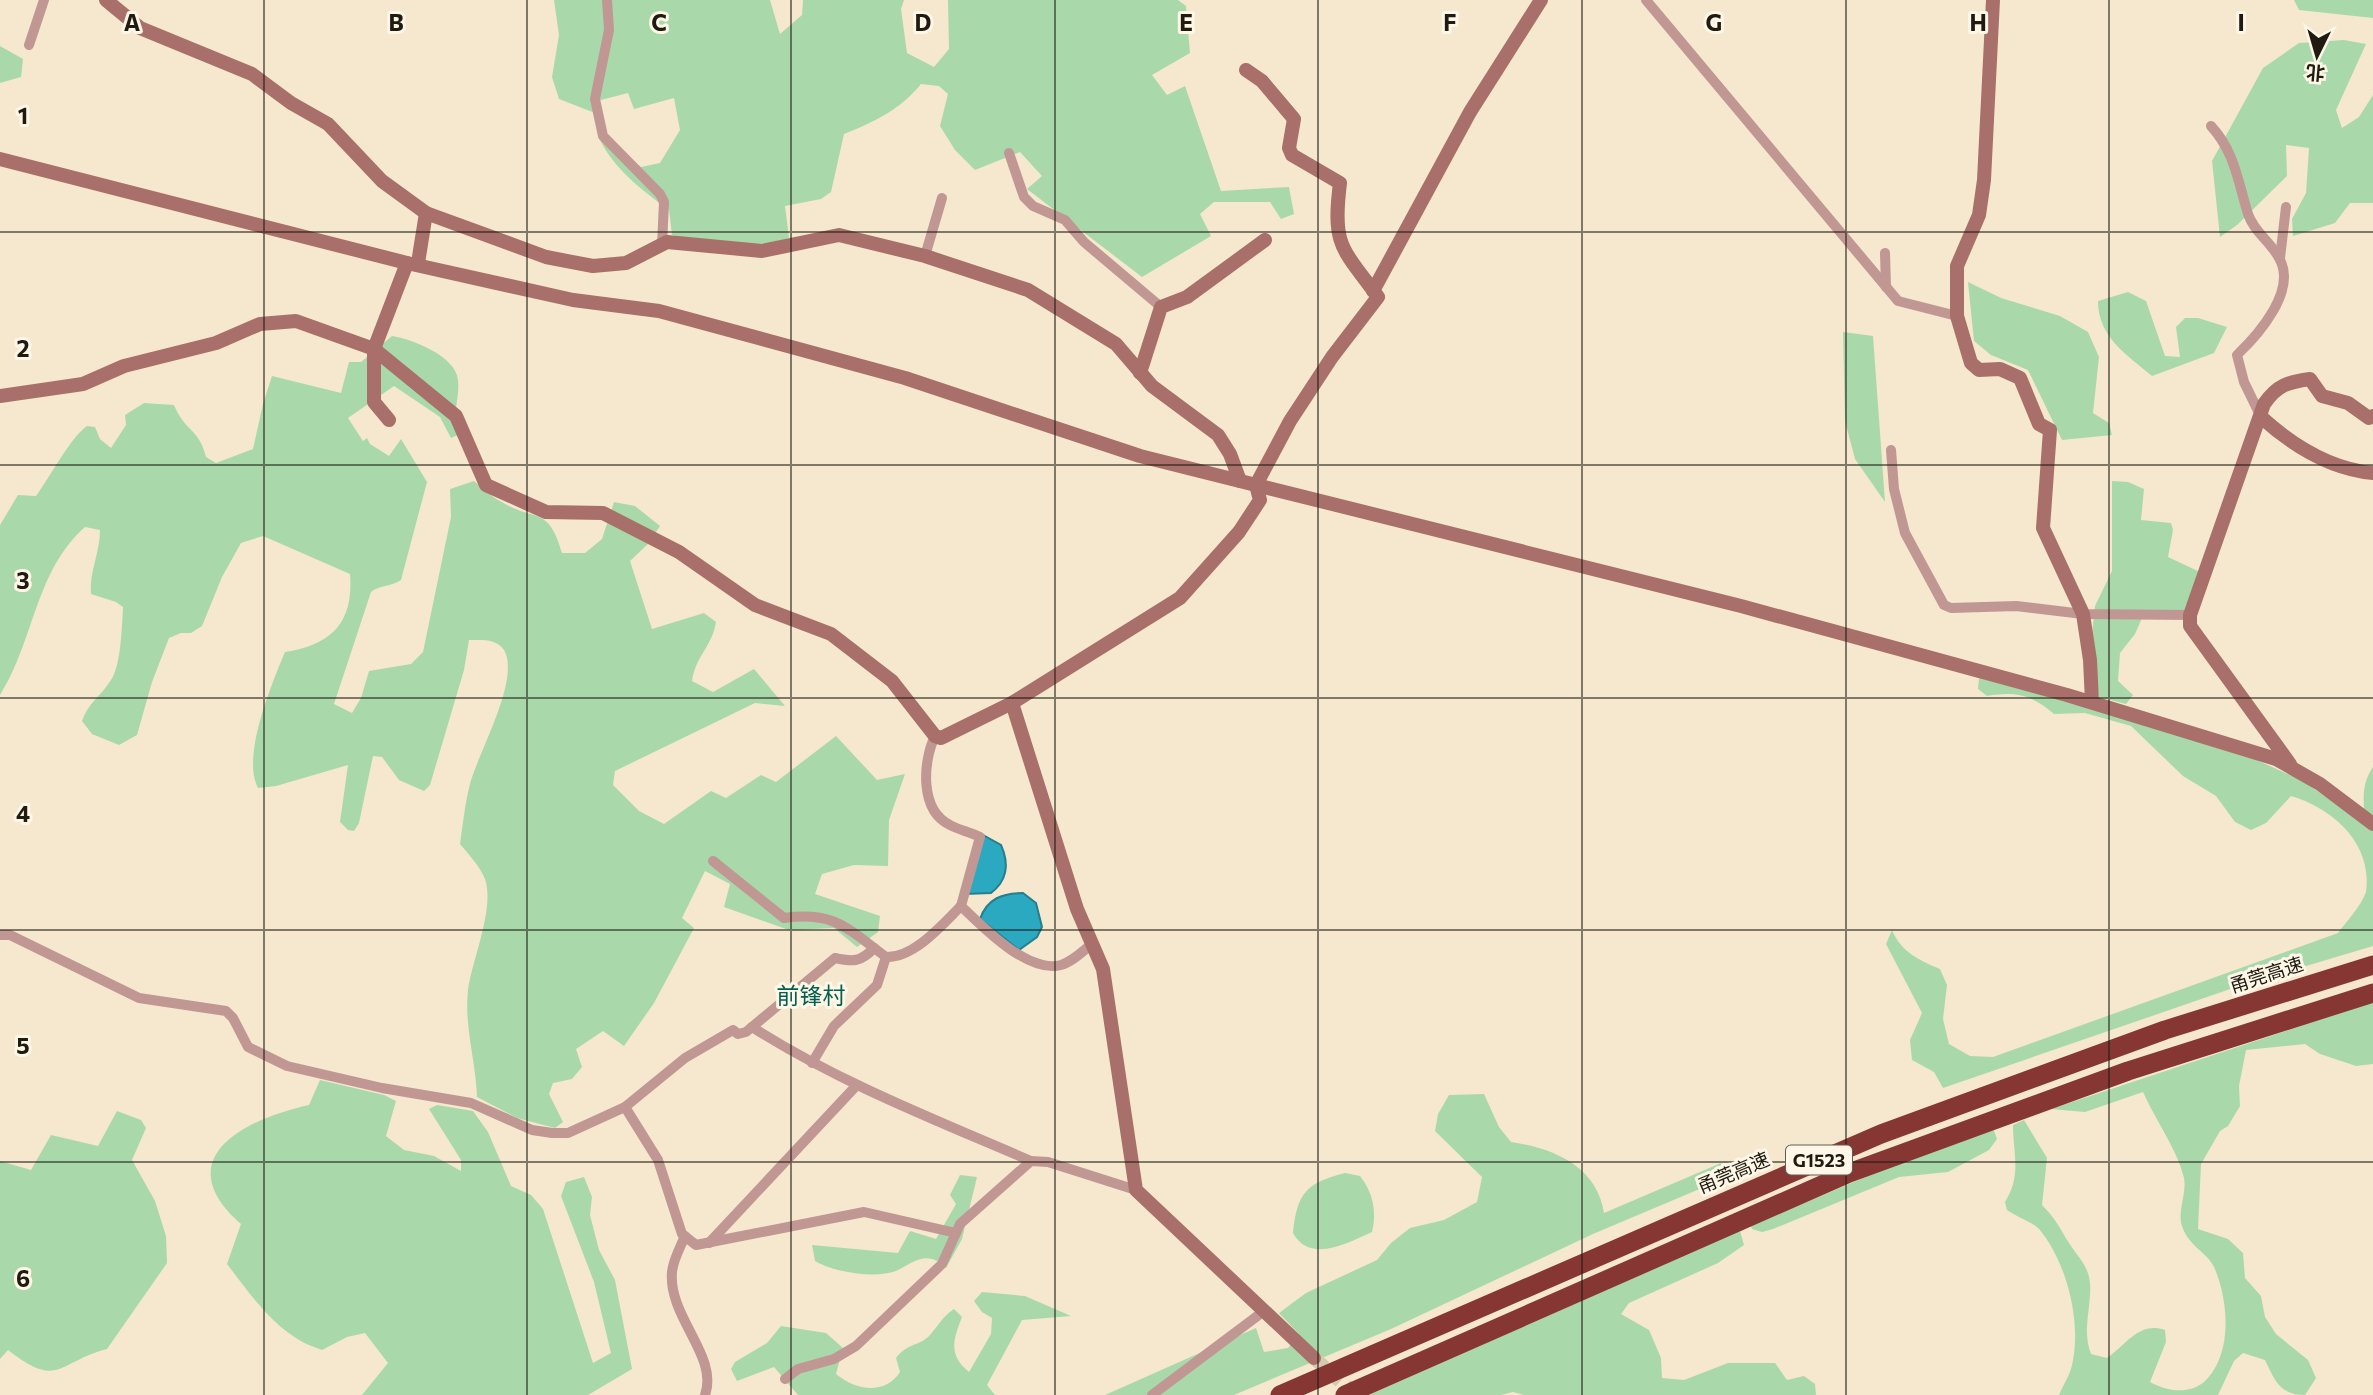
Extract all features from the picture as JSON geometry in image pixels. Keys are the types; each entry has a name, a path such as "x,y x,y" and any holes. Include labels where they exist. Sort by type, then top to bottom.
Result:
{"highway":[{"name":"甬莞高速","path":"1280,1395 1881,1134 2165,1030 2373,965"},
{"name":"G1523","path":"1345,1395 1849,1172 2128,1071 2373,993"}],"street":[{"path":"29,45 44,0"},
{"path":"106,0 140,28 253,74 291,103 328,124 382,181 426,213 546,257 593,267 625,263 662,244 762,251 839,235 925,256 1028,290 1116,344 1152,386 1218,435 1230,454 1240,481"},
{"path":"607,0 609,30 595,99 603,136 664,202 662,244"},
{"path":"1373,291 1470,111 1541,0"},
{"path":"1646,0 1898,301 1957,316"},
{"path":"1993,0 1984,180 1974,231 1960,254 1957,316 1971,363 1979,370 2000,369 2020,378 2039,424 2050,430 2043,528 2083,614 2090,660 2092,702"},
{"path":"0,397 83,384 124,366 216,343 260,324 296,321 374,349 456,416 486,485 546,512 603,513 679,552 755,605 831,634 892,681 935,736 941,738 1012,703 1180,598 1239,532 1260,500 1256,485 1297,410 1332,357 1378,297 1340,245 1335,224 1339,183 1292,155 1289,148 1294,119 1262,80 1246,70"},
{"path":"2211,126 2223,139 2234,159 2249,217 2280,258"},
{"path":"1009,153 1024,197 1033,206 1065,220 1084,242 1161,307"},
{"path":"0,159 412,263 573,300 659,311 905,377 1140,456 1741,606 2092,702 2197,732 2276,759 2319,784 2373,824"},
{"path":"925,256 942,198"},
{"path":"2286,207 2280,258 2283,276 2270,318 2237,355 2244,382 2261,417 2299,448 2347,467 2373,472"},
{"path":"389,420 374,402 374,349 412,263 426,213"},
{"path":"1161,307 1187,298 1265,240"},
{"path":"1885,253 1886,287"},
{"path":"1140,373 1161,307"},
{"path":"2292,768 2190,626 2190,615 2264,404 2273,390 2290,381 2310,379 2322,396 2348,403 2369,418 2373,416"},
{"path":"1891,450 1895,489 1905,533 1944,605 1951,608 2016,606 2083,614 2190,615"},
{"path":"1012,703 1077,909 1103,969 1136,1190"},
{"path":"713,861 784,918 822,917 839,921 886,957 898,956 937,930 961,906 980,837 949,825 933,809 927,788 926,754 935,736"},
{"path":"961,906 1004,945 1042,964 1065,964 1093,943"},
{"path":"0,935 10,935 103,983 139,998 226,1012 233,1018 248,1046 287,1066 382,1088 471,1103 532,1130 552,1133 568,1133 625,1107 685,1058 733,1030 738,1034 752,1027 835,958 853,962 865,957 874,948"},
{"path":"812,1063 834,1026 877,985 886,957"},
{"path":"752,1027 856,1086 1031,1161 1048,1162 1136,1190 1314,1358"},
{"path":"709,1243 856,1086"},
{"path":"625,1107 658,1160 685,1236 696,1245 771,1228 864,1212 956,1233"},
{"path":"785,1379 798,1369 834,1359 856,1346 942,1264 960,1224 1031,1161"},
{"path":"685,1236 674,1261 673,1289 679,1314 708,1370 705,1395"},
{"path":"1152,1395 1264,1311"}],"green space":[{"path":"554,0 770,0 780,34 802,15 803,0 904,0 901,9 907,53 934,67 949,49 948,0 1178,0 1186,6 1190,53 1152,75 1167,95 1185,86 1221,191 1289,187 1294,214 1281,219 1270,202 1214,202 1200,214 1211,236 1142,277 1027,189 1042,176 1020,152 975,170 955,150 940,126 948,94 939,86 921,84 886,114 844,134 831,192 821,199 785,206 789,238 746,246 715,244 672,235 669,210 621,170 600,140 641,167 660,163 680,130 674,98 634,109 628,93 593,102 595,113 559,99 552,77 559,35"},
{"path":"2294,0 2373,0 2373,18 2299,10"},
{"path":"2344,40 2366,44 2336,110 2342,128 2359,117 2373,95 2373,203 2350,203 2335,223 2293,236 2292,219 2306,193 2309,148 2286,145 2287,176 2237,225 2220,237 2212,161 2263,68 2299,43"},
{"path":"0,46 23,59 21,77 0,83"},
{"path":"1968,282 2001,298 2060,316 2088,332 2099,357 2093,413 2109,423 2112,435 2062,440 2028,370 1991,355 1974,341"},
{"path":"2128,292 2146,301 2165,356 2180,357 2176,327 2185,318 2198,318 2227,327 2214,353 2152,376 2124,353 2108,335 2099,314 2098,301"},
{"path":"1843,332 1873,336 1885,502 1855,459 1845,421"},
{"path":"392,336 432,350 450,363 458,380 455,421 458,435 451,438 440,417 394,386 348,418 363,441 367,438 370,444 389,456 401,439 427,482 401,580 371,592 334,704 352,713 361,698 369,671 411,664 423,652 451,517 450,489 474,481 512,508 545,521 557,538 562,553 585,553 602,539 614,502 635,506 660,526 648,544 630,561 652,629 704,613 716,622 692,681 713,692 754,669 785,706 755,703 615,771 613,785 639,811 664,824 711,791 726,798 761,775 776,782 836,736 877,780 905,774 889,820 888,866 854,865 822,874 815,894 880,916 878,932 857,947 834,928 789,930 724,907 730,884 705,871 682,918 694,928 654,1003 624,1046 603,1031 576,1049 582,1067 572,1079 553,1083 549,1094 563,1122 555,1128 517,1118 477,1097 469,1030 468,990 485,919 487,891 480,869 460,844 470,784 503,697 507,679 508,663 501,646 488,641 469,640 464,670 430,785 424,791 399,780 382,757 373,756 359,823 354,831 348,830 340,822 348,765 276,786 258,788 253,758 256,740 260,720 285,652 315,644 336,629 348,606 350,591 350,574 263,536 241,543 222,577 202,626 191,633 181,633 169,638 152,682 137,735 119,745 92,734 82,721 114,674 121,634 123,607 91,594 100,530 85,527 55,564 21,653 0,695 0,525 18,495 36,496 67,448 87,426 95,427 100,439 111,448 126,425 125,415 144,403 174,405 178,414 200,440 206,457 216,463 253,449 272,376 341,393 349,362 361,362"},
{"path":"2112,481 2128,482 2144,489 2141,520 2171,523 2173,530 2168,557 2200,572 2184,611 2145,611 2135,634 2120,653 2118,681 2133,695 2126,704 2099,697 2091,644 2095,606 2112,571"},
{"path":"1979,678 2129,718 2248,756 2303,781 2365,824 2364,788 2373,767 2373,946 2239,986 1943,1088 1934,1072 1912,1060 1910,1040 1922,1013 1886,944 1892,930 1906,950 1940,969 1947,985 1943,1019 1949,1044 1970,1056 1993,1057 2338,933 2366,892 2363,858 2356,843 2335,819 2321,809 2291,796 2266,823 2251,830 2235,822 2216,796 2183,776 2131,726 2085,713 2054,714 2038,702 2015,694 1987,696 1978,689"},
{"path":"2373,1002 2373,1064 2356,1066 2320,1054 2305,1044 2246,1050 2239,1086 2240,1106 2228,1126 2220,1131 2201,1164 2198,1229 2228,1239 2243,1253 2245,1278 2261,1296 2265,1317 2276,1334 2308,1360 2316,1378 2305,1395 2284,1389 2275,1380 2265,1360 2243,1353 2234,1361 2218,1395 2059,1395 2070,1372 2075,1348 2070,1294 2057,1258 2039,1229 2007,1210 2005,1202 2015,1173 2013,1125 2024,1120 2047,1158 2042,1205 2087,1271 2090,1285 2087,1332 2091,1354 2107,1358 2140,1331 2156,1328 2165,1330 2166,1342 2150,1382 2163,1388 2191,1389 2204,1382 2220,1357 2226,1327 2225,1311 2214,1267 2189,1239 2182,1226 2184,1178 2172,1146 2143,1092 2085,1112 2051,1109"},
{"path":"320,1080 384,1095 396,1101 386,1136 404,1150 434,1156 461,1171 461,1160 429,1109 437,1105 473,1111 488,1132 511,1186 531,1195 543,1209 593,1363 611,1353 594,1282 561,1196 566,1182 584,1177 592,1197 590,1215 599,1250 615,1280 632,1369 588,1395 362,1395 388,1363 365,1333 347,1337 322,1350 293,1336 268,1315 227,1264 241,1224 220,1201 211,1180 213,1161 223,1145 240,1131 261,1120 309,1105"},
{"path":"1484,1094 1499,1127 1511,1142 1557,1155 1583,1171 1600,1197 1604,1213 1721,1163 1722,1172 1709,1185 1593,1234 1391,1329 1234,1395 1105,1395 1256,1328 1264,1352 1288,1348 1299,1334 1279,1313 1306,1293 1377,1260 1391,1243 1410,1228 1444,1220 1477,1202 1482,1177 1435,1131 1438,1114 1449,1095"},
{"path":"117,1111 141,1120 146,1128 132,1160 155,1201 166,1236 167,1263 107,1349 49,1371 38,1369 8,1350 0,1359 0,1161 31,1170 51,1135 98,1146"},
{"path":"1993,1128 1997,1139 1989,1150 1948,1172 1899,1177 1773,1229 1762,1232 1752,1229 1751,1226 1879,1171"},
{"path":"1345,1173 1360,1176 1371,1195 1374,1210 1372,1232 1330,1248 1309,1247 1300,1242 1293,1233 1297,1208 1306,1191 1321,1181"},
{"path":"960,1175 977,1177 962,1239 946,1268 934,1260 922,1258 896,1271 866,1274 832,1268 815,1261 812,1245 898,1253 910,1231 936,1239 956,1204 950,1195"},
{"path":"1740,1231 1744,1245 1718,1263 1629,1303 1621,1314 1649,1330 1661,1358 1662,1378 1684,1380 1728,1363 1775,1363 1787,1380 1804,1376 1815,1384 1816,1395 1524,1395 1513,1392 1501,1395 1369,1395"},
{"path":"982,1292 1025,1296 1071,1316 1022,1320 987,1385 995,1395 798,1395 774,1367 737,1381 731,1369 735,1362 767,1343 781,1326 826,1333 843,1348 836,1374 861,1387 878,1387 894,1379 900,1372 896,1358 900,1353 926,1339 954,1309 962,1317 956,1333 955,1353 969,1372 991,1334 992,1318 982,1312 974,1301"}],"water":[{"path":"983,835 1001,845 1006,865 1004,877 991,893 965,894"},
{"path":"1023,893 1036,903 1042,927 1037,937 1019,950 980,919 987,906 996,898"}],"tunnel":[{"path":"1314,1358 1356,1395"}],"district":[{"name":"前锋村","path":"811,995"}]}
